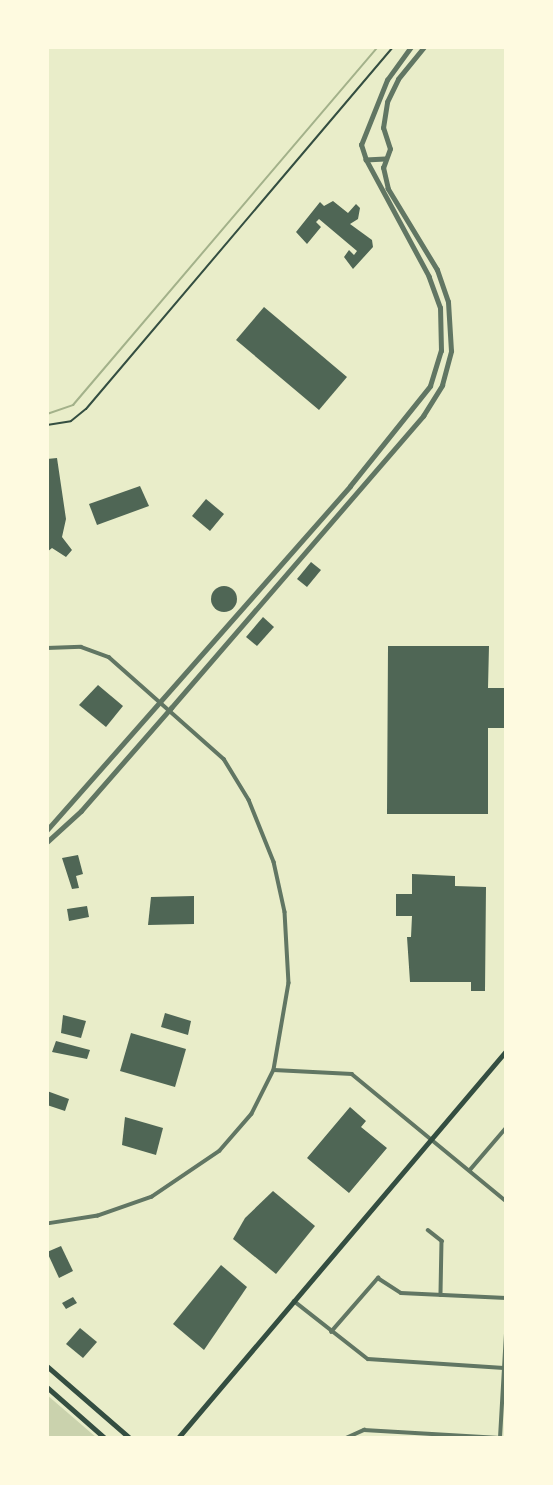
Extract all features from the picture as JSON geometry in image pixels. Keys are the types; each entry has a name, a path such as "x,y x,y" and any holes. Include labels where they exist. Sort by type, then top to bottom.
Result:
{"main road":[{"path":"178,1438 506,1051"},
{"path":"47,1366 130,1438"},
{"path":"47,1387 106,1438"}],"street":[{"path":"47,830 163,701 416,407 437,369 442,324 433,285 361,148 368,135 381,91 411,47"},
{"path":"47,842 81,811 171,708 423,416 442,385 451,351 449,302 437,270 386,184 385,159 390,149 384,136 392,91 424,47"},
{"path":"368,135 384,136"},
{"path":"366,160 385,159"},
{"path":"47,648 82,647 109,657 171,708 224,759 249,800 274,862 285,912 289,983 274,1070 242,1127 195,1173 132,1206 47,1224"},
{"path":"274,1070 349,1072 506,1201"},
{"path":"470,1170 506,1128"},
{"path":"428,1230 442,1241 441,1295"},
{"path":"331,1332 378,1278 401,1293 506,1298"},
{"path":"294,1301 358,1354 377,1362 504,1368"},
{"path":"346,1438 364,1430 500,1438 506,1332"}],"path":[{"path":"47,425 71,421 86,410 393,47"}],"green space":[{"path":"47,1395 54,1401 97,1438 47,1438"}],"building":[{"path":"333,201 348,213 356,204 360,208 358,219 350,224 372,240 373,247 353,269 344,257 349,250 354,255 357,251 319,219 316,222 321,227 307,244 296,232 320,202 324,206"},
{"path":"264,307 347,377 319,410 236,340"},
{"path":"57,458 66,519 62,537 72,550 66,557 52,548 47,552 47,459"},
{"path":"140,486 149,506 97,525 89,504"},
{"path":"206,499 224,514 210,531 192,516"},
{"path":"311,562 321,570 307,587 297,579"},
{"path":"224,586 233,590 237,599 233,608 224,612 215,608 211,599 215,590"},
{"path":"263,617 274,627 257,646 246,637"},
{"path":"388,646 489,646 488,688 504,688 504,728 488,728 488,814 387,814"},
{"path":"98,685 123,706 106,727 79,705"},
{"path":"78,855 83,874 76,876 79,888 72,889 62,858"},
{"path":"412,874 455,876 455,886 486,887 485,991 471,991 471,982 410,982 407,937 411,937 412,916 396,916 396,894 412,894"},
{"path":"194,896 194,924 148,925 151,897"},
{"path":"87,906 89,917 69,921 67,909"},
{"path":"165,1013 191,1021 188,1035 161,1027"},
{"path":"63,1015 86,1021 81,1038 61,1033"},
{"path":"131,1033 186,1049 175,1087 120,1071"},
{"path":"56,1041 90,1050 87,1059 52,1052"},
{"path":"47,1091 69,1099 65,1111 47,1105"},
{"path":"350,1107 366,1121 361,1127 387,1148 349,1193 307,1158"},
{"path":"125,1117 163,1128 156,1155 122,1145"},
{"path":"273,1191 315,1226 276,1274 233,1239 245,1218"},
{"path":"61,1246 73,1271 59,1278 47,1252"},
{"path":"221,1265 247,1287 204,1350 173,1324"},
{"path":"73,1297 77,1303 66,1309 62,1303"},
{"path":"80,1328 97,1342 83,1358 66,1344"}],"waterway":[{"path":"47,414 73,405 378,47"}]}
